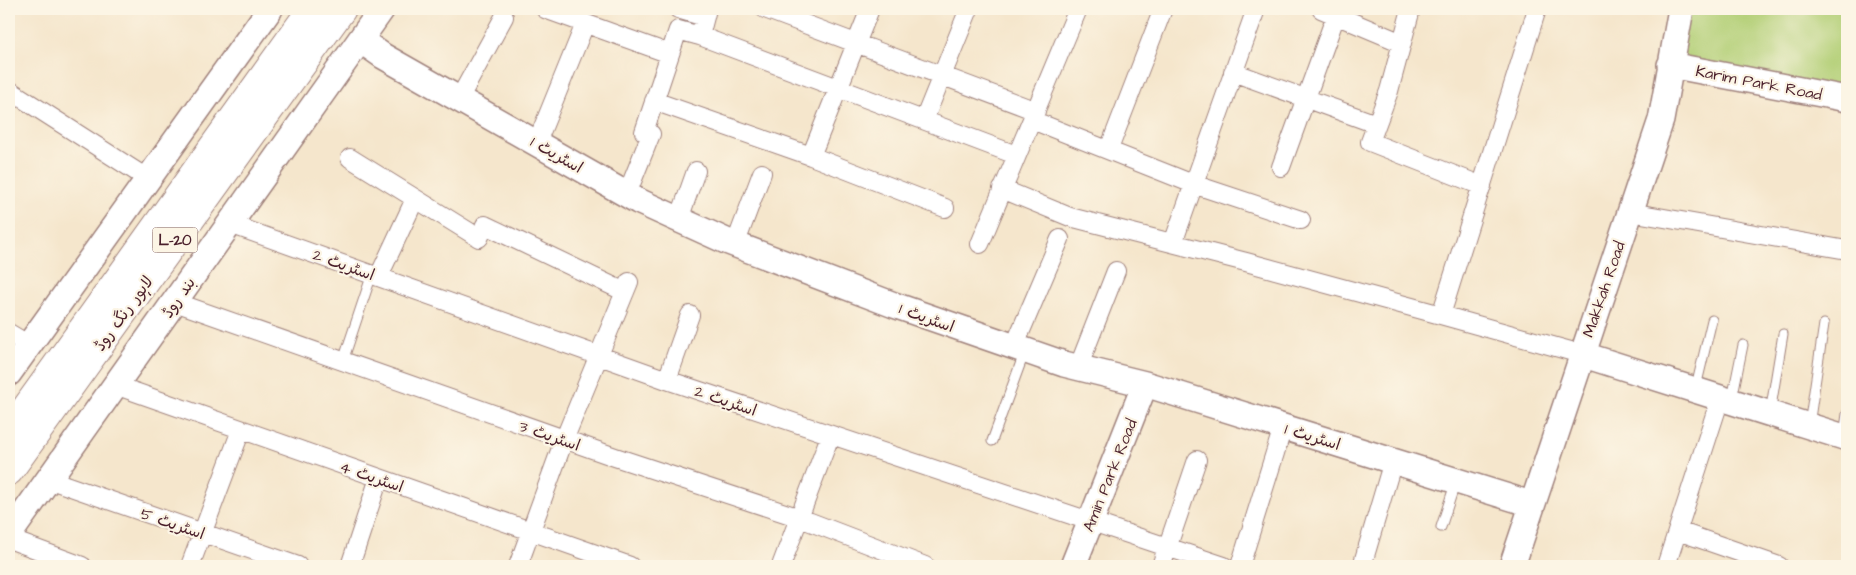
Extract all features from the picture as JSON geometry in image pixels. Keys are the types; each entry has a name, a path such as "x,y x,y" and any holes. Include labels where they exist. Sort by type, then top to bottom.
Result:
{"highway":[{"name":"لاہور رنگ روڈ","path":"9,432 312,9"},
{"name":"لاہور رنگ روڈ","path":"9,471 342,9"}],"street":[{"path":"9,373 19,339 148,179 270,9"},
{"name":"بند روڈ","path":"9,537 48,479 382,9"},
{"path":"545,9 670,54"},
{"path":"678,9 706,13 700,36"},
{"path":"810,156 870,9"},
{"path":"924,120 970,9"},
{"path":"980,244 1078,9"},
{"path":"1109,149 1163,9"},
{"path":"1173,243 1256,9"},
{"path":"1411,9 1389,91 1370,142 1482,186"},
{"path":"1441,315 1537,9"},
{"name":"Makkah Road","path":"1512,566 1581,354 1661,120 1681,9"},
{"path":"775,11 942,75 1109,149 1194,184 1301,220"},
{"path":"1281,167 1306,99 1328,12 1402,43"},
{"path":"459,99 504,17"},
{"path":"537,142 584,24"},
{"path":"627,194 651,134 644,132 678,30 700,36 1016,155"},
{"name":"اسٹریٹ 1","path":"360,40 383,56 627,194 735,244 903,308 1078,368 1145,384 1531,504"},
{"name":"Karim Park Road","path":"1670,65 1847,99"},
{"path":"1234,72 1376,124"},
{"path":"9,90 148,179"},
{"path":"654,101 810,156 945,208"},
{"path":"350,158 478,238 485,225 627,287 564,440 518,566"},
{"path":"678,219 696,171"},
{"path":"735,244 762,173"},
{"path":"1002,189 1070,217 1173,243 1581,354 1809,426 1846,430"},
{"path":"375,275 415,198"},
{"path":"1630,212 1847,250"},
{"name":"اسٹریٹ 2","path":"230,224 667,380 1224,566"},
{"path":"1020,349 1060,239"},
{"path":"1078,368 1116,271"},
{"name":"اسٹریٹ 3","path":"175,302 564,440 800,518 926,566"},
{"path":"667,380 690,315"},
{"name":"Amin Park Road","path":"1074,566 1145,384"},
{"name":"اسٹریٹ 4","path":"115,386 630,566"},
{"path":"1666,566 1725,401"},
{"path":"1240,566 1283,427"},
{"path":"190,566 241,430"},
{"path":"781,566 830,436"},
{"path":"1161,566 1197,460"},
{"path":"1362,566 1394,461"},
{"path":"350,566 379,478"},
{"name":"اسٹریٹ 5","path":"48,479 298,566"},
{"path":"1678,531 1779,566"},
{"path":"9,537 82,566"}],"lane":[{"path":"343,362 375,275"},
{"path":"1695,391 1712,320"},
{"path":"1809,426 1824,324"},
{"path":"1770,414 1783,334"},
{"path":"1725,401 1743,345"},
{"path":"992,441 1020,349"},
{"path":"1442,527 1456,481"}],"green space":[{"path":"1681,9 1847,9 1847,99 1671,65"}]}
